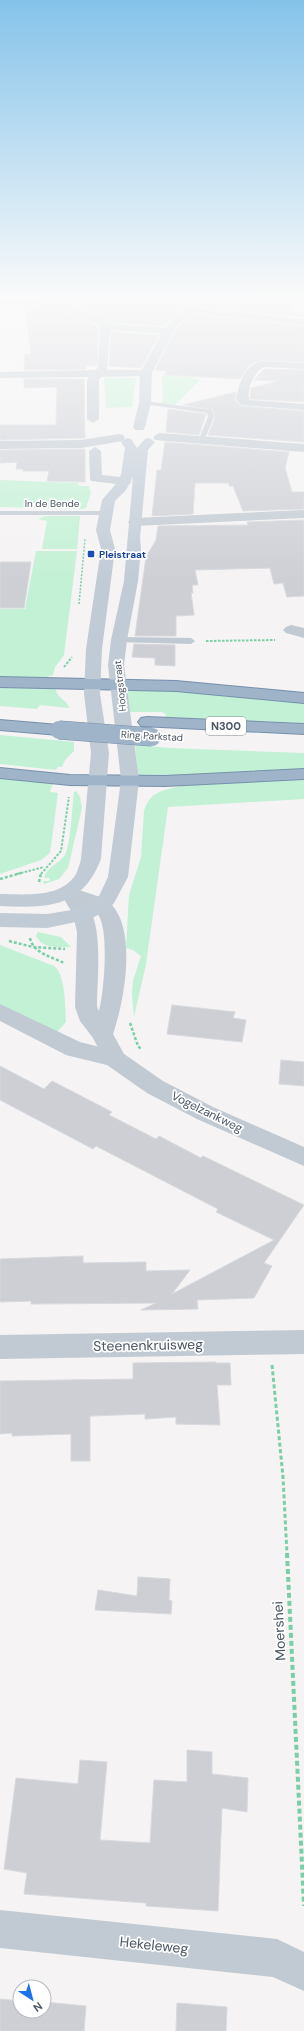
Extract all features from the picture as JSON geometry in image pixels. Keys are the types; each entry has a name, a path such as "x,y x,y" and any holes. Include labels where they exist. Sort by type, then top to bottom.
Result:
{"highway":[{"path":"0,682 93,683 196,687 304,698"},
{"name":"Ring Parkstad","path":"0,712 58,723"},
{"name":"Ring Parkstad","path":"0,725 58,723 304,742"},
{"name":"Ring Parkstad","path":"150,729 304,729"},
{"path":"0,773 70,780 99,781 201,780 304,774"}],"main road":[{"path":"139,427 144,404 145,392"},
{"path":"0,900 35,901 55,897 69,891 86,875 91,859 99,781 100,753 92,694 94,649 108,549 103,530 109,500 125,481 131,450 123,440 118,433 122,430 139,427 154,429 160,433 154,440 123,440"},
{"name":"Hoogstraat","path":"92,910 112,891 118,877 130,780 116,665 119,640 132,581 127,527 142,449 154,440"},
{"path":"122,507 128,509 129,517 127,527 109,526 110,519 105,514 113,508 122,507"},
{"path":"0,920 59,920 92,910"}],"street":[{"path":"93,392 93,419"},
{"path":"244,392 242,399 246,403 304,406"},
{"path":"0,445 81,444 123,440"},
{"path":"154,440 201,441 304,448"},
{"path":"95,452 96,478 125,481"},
{"path":"127,527 304,514"},
{"name":"Vogelzankweg","path":"69,891 92,910 112,920 115,950 111,1005 102,1034"},
{"name":"Vogelzankweg","path":"92,910 87,932 86,1007 91,1021 102,1034 115,1059"},
{"name":"Vogelzankweg","path":"0,1012 74,1049 115,1059 137,1076 161,1090 206,1113 304,1157"},
{"name":"Steenenkruisweg","path":"0,1347 302,1337"},
{"name":"Hekeleweg","path":"0,1929 276,1958 304,1972"}],"lane":[{"path":"144,404 210,411 211,417 201,441"},
{"name":"In de Bende","path":"0,513 105,514"},
{"path":"119,640 191,641"}],"path":[{"path":"191,641 277,640 298,631"},
{"path":"35,901 40,873 57,858 61,852 70,780"},
{"path":"0,879 45,867"},
{"path":"32,921 30,942 33,947 64,963 85,993"},
{"path":"6,940 33,947 87,949"},
{"path":"130,1021 138,1046 142,1051"},
{"name":"Moershei","path":"271,1360 283,1477 304,1906"}],"green space":[{"path":"105,392 134,392 132,407 106,408"},
{"path":"163,392 188,392 174,406 163,404"},
{"path":"0,480 78,483 79,486 89,486 91,493 86,508 83,509 0,507"},
{"path":"46,516 80,516 77,549 42,549 47,521 38,519"},
{"path":"36,551 77,551 64,655 55,667 53,675 48,676 49,678 0,680 0,609 25,609"},
{"path":"0,685 50,686 50,689 56,689 56,692 66,702 69,708 40,705 37,709 0,706"},
{"path":"124,690 179,691 304,702 304,723 165,717 166,714 162,712 129,712"},
{"path":"0,735 74,742 74,751 65,760 62,767 58,767 56,770 0,764"},
{"path":"135,745 170,748 304,753 304,771 192,777 138,776"},
{"path":"0,777 53,783 50,792 58,793 50,853 41,860 0,874"},
{"path":"304,778 304,799 168,807 146,964 134,1017 132,994 133,981 141,956 133,950 126,948 129,895 141,857 144,811 148,801 156,794 168,789 185,785 227,781"},
{"path":"76,791 80,797 82,808 68,868 59,879 44,884 43,881 49,881 50,878 44,878 50,868 65,855 67,850 74,792"},
{"path":"38,932 61,937 71,947 56,947 42,943 36,936"},
{"path":"0,945 54,966 58,970 63,984 66,1022 56,1033 0,1005"}],"building":[{"path":"57,392 84,392 85,438 0,440 0,425 56,425"},
{"path":"236,392 235,400 241,406 304,411 304,442 208,435 215,418 213,410 183,405"},
{"path":"251,392 304,392 304,402 250,399"},
{"path":"168,409 206,414 199,435 166,432"},
{"path":"165,442 289,452 285,468 292,492 304,492 304,509 243,511 233,486 229,486 229,483 195,483 193,514 152,516 157,470 161,470"},
{"path":"85,449 85,482 47,481 49,471 23,471 23,469 16,469 17,462 0,463 0,450"},
{"path":"304,520 304,596 287,597 283,583 274,584 270,568 195,570 198,585 192,585 193,593 191,593 194,615 176,616 176,636 135,636 146,557 156,540 158,526 248,525 247,522"},
{"path":"0,562 31,562 24,608 0,608"},
{"path":"134,644 175,645 175,666 155,665 155,658 132,657"},
{"path":"172,1005 235,1012 233,1018 246,1020 242,1042 167,1034"},
{"path":"281,1060 304,1062 304,1086 279,1084"},
{"path":"0,1066 44,1089 52,1081 112,1112 109,1115 156,1139 159,1136 201,1158 203,1156 304,1205 264,1263 272,1266 254,1298 197,1300 198,1309 141,1310 156,1303 31,1304 31,1301 0,1302 0,1259 83,1256 83,1263 146,1262 146,1271 190,1270 172,1294 274,1240 216,1212 218,1209 96,1146 93,1149 0,1100"},
{"path":"133,1363 230,1363 231,1385 217,1385 220,1425 176,1424 176,1417 145,1419 145,1414 90,1416 90,1461 71,1461 71,1434 12,1436 12,1433 0,1434 0,1381 133,1379"},
{"path":"138,1577 170,1579 169,1600 172,1601 171,1614 95,1610 98,1590 137,1596"},
{"path":"187,1750 212,1752 212,1774 248,1778 247,1812 222,1808 218,1911 146,1906 146,1903 24,1894 27,1873 4,1869 16,1778 78,1784 80,1760 107,1762 100,1840 150,1843 154,1780 187,1782"},
{"path":"0,1999 12,2000 12,2019 52,2019 52,2003 86,2006 84,2031 0,2031"},
{"path":"177,2003 227,2007 226,2031 176,2031"}],"place":[{"name":"Pleistraat","path":"91,554"}]}
